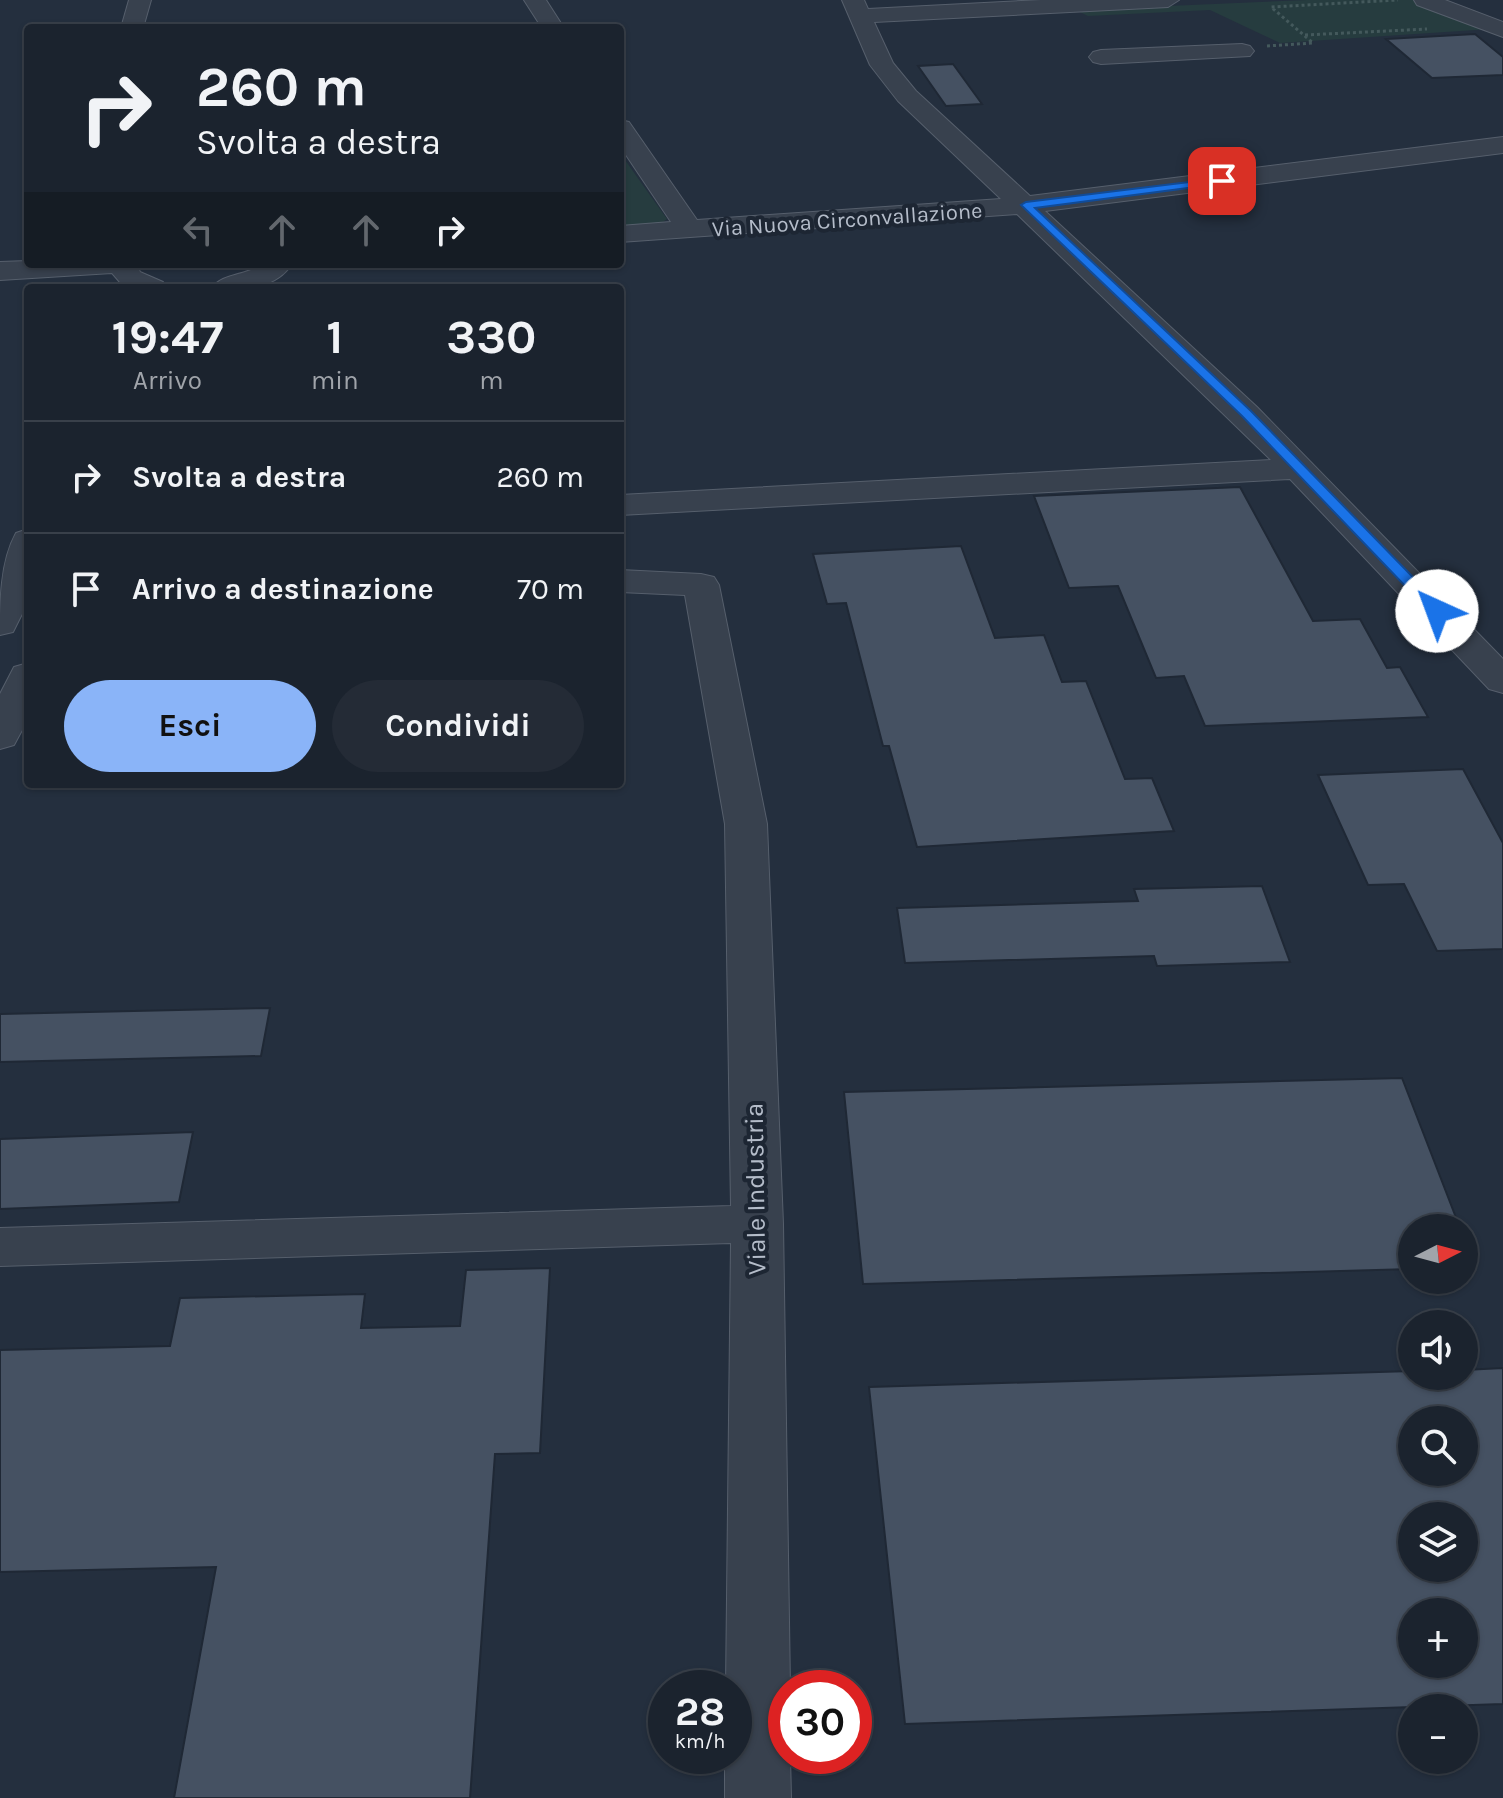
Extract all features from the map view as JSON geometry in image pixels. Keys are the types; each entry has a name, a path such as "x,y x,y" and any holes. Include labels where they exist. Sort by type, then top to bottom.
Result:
{"street":[{"path":"133,24 140,0"},
{"path":"535,0 550,24"},
{"path":"1168,0 1054,6 857,8 882,65 907,96 970,157 1026,205 1300,468 1501,677"},
{"path":"1425,0 1503,30"},
{"path":"1054,6 1092,24"},
{"path":"1117,36 1155,55"},
{"path":"1101,57 1242,51"},
{"path":"624,133 690,230"},
{"name":"Via Nuova Circonvallazione","path":"624,234 1026,205 1503,145"},
{"path":"0,271 49,268"},
{"path":"123,268 124,273 133,281 142,284"},
{"path":"239,284 264,276 273,268"},
{"path":"624,505 1300,468"},
{"path":"14,603 24,558"},
{"name":"Viale Industria","path":"624,581 701,585 746,824 757,1224 758,1798"},
{"path":"0,737 24,684"},
{"path":"0,1247 757,1224"}],"path":[{"path":"1242,51 1240,48 1313,43 1271,7 1402,0"},
{"path":"1305,35 1438,28"}],"green space":[{"path":"1306,0 1414,0 1490,29 1280,43 1210,10 1088,16 1076,10"},
{"path":"624,159 667,219 660,224 624,226"}],"building":[{"path":"1475,34 1503,57 1503,75 1432,78 1386,39"},
{"path":"953,64 982,104 946,106 918,66"},
{"path":"1240,487 1313,621 1360,619 1387,668 1400,667 1428,717 1205,726 1184,676 1156,678 1118,586 1069,588 1034,496"},
{"path":"961,546 995,638 1044,635 1062,682 1086,681 1125,779 1152,778 1174,831 917,847 889,746 883,746 846,603 827,604 813,554"},
{"path":"1463,769 1503,843 1503,949 1437,951 1404,884 1368,885 1318,775"},
{"path":"1262,886 1290,962 1157,966 1154,956 905,963 897,908 1138,901 1134,889"},
{"path":"270,1008 261,1056 0,1062 0,1014"},
{"path":"1402,1078 1455,1214 1398,1214 1398,1269 863,1284 844,1092"},
{"path":"193,1132 179,1202 0,1209 0,1139"},
{"path":"550,1268 540,1453 495,1454 470,1798 174,1798 216,1567 0,1572 0,1350 170,1346 180,1298 365,1294 361,1328 460,1326 466,1270"},
{"path":"1503,1368 1503,1704 1478,1705 1478,1694 1398,1694 1398,1708 905,1724 869,1387 1398,1371 1398,1390 1478,1390 1478,1369"}],"route":[{"path":"1222,181 1026,205 1246,414 1437,611"}]}
